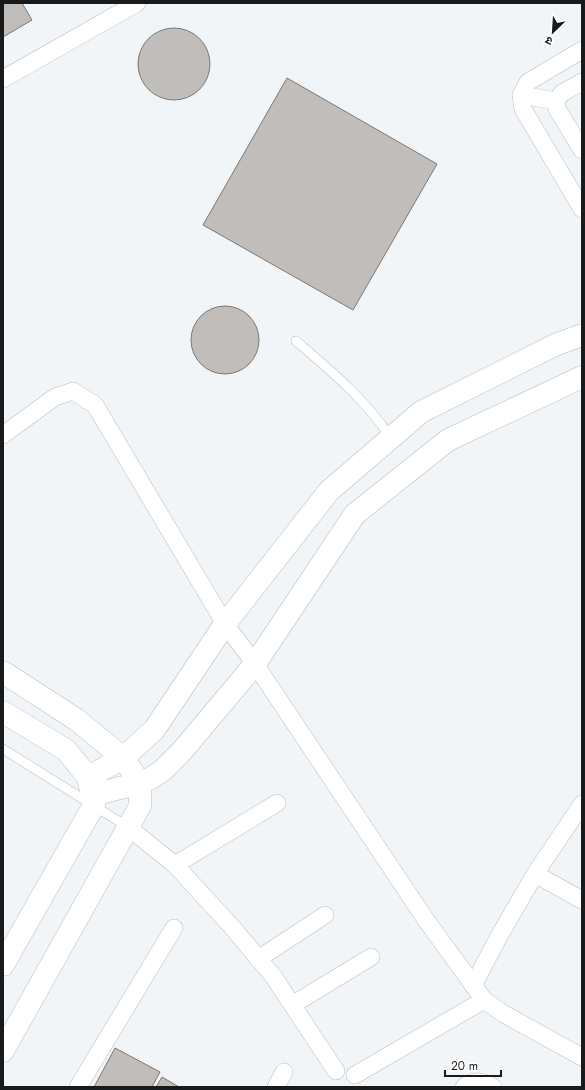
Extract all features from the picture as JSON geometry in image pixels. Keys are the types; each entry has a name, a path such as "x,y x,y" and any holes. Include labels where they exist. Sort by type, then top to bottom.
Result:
{"street":[{"path":"3,79 137,3"},
{"path":"582,50 528,82 522,94 523,109 582,209"},
{"path":"582,82 562,93 556,100 557,109 582,150"},
{"path":"522,94 556,100"},
{"path":"3,964 91,792 123,758 154,730 226,624 329,491 421,412 555,345 582,336"},
{"path":"91,792 140,783 162,771 182,751 255,664 356,514 448,440 582,377"},
{"path":"3,435 55,397 73,391 95,405 226,624 255,664 426,920 473,986 484,1000 504,1014 582,1058"},
{"path":"3,672 77,720 123,758 140,783 140,806 3,1051"},
{"path":"3,712 66,750 91,792"},
{"path":"175,865 277,803"},
{"path":"473,986 498,938 535,874 582,804"},
{"path":"128,827 175,865 273,976 336,1071"},
{"path":"535,874 582,900"},
{"path":"258,959 325,915"},
{"path":"78,1087 174,928"},
{"path":"292,1005 371,957"},
{"path":"355,1075 484,1000"},
{"path":"276,1087 284,1072"},
{"path":"464,1087 470,1082 483,1082 493,1087"}],"lane":[{"path":"296,341 351,388 377,417 391,438"},
{"path":"3,749 91,792 128,827"}],"building":[{"path":"3,3 22,3 32,20 3,37"},
{"path":"174,28 194,34 204,44 210,64 204,84 194,94 174,100 154,94 144,84 138,64 144,44 154,34"},
{"path":"287,78 437,164 353,310 203,225"},
{"path":"225,306 238,309 249,316 256,327 259,340 256,353 249,364 238,371 225,374 212,371 201,364 194,353 191,340 194,327 201,316 212,309"},
{"path":"115,1048 160,1072 152,1087 94,1087"},
{"path":"162,1077 179,1087 156,1087"}]}
